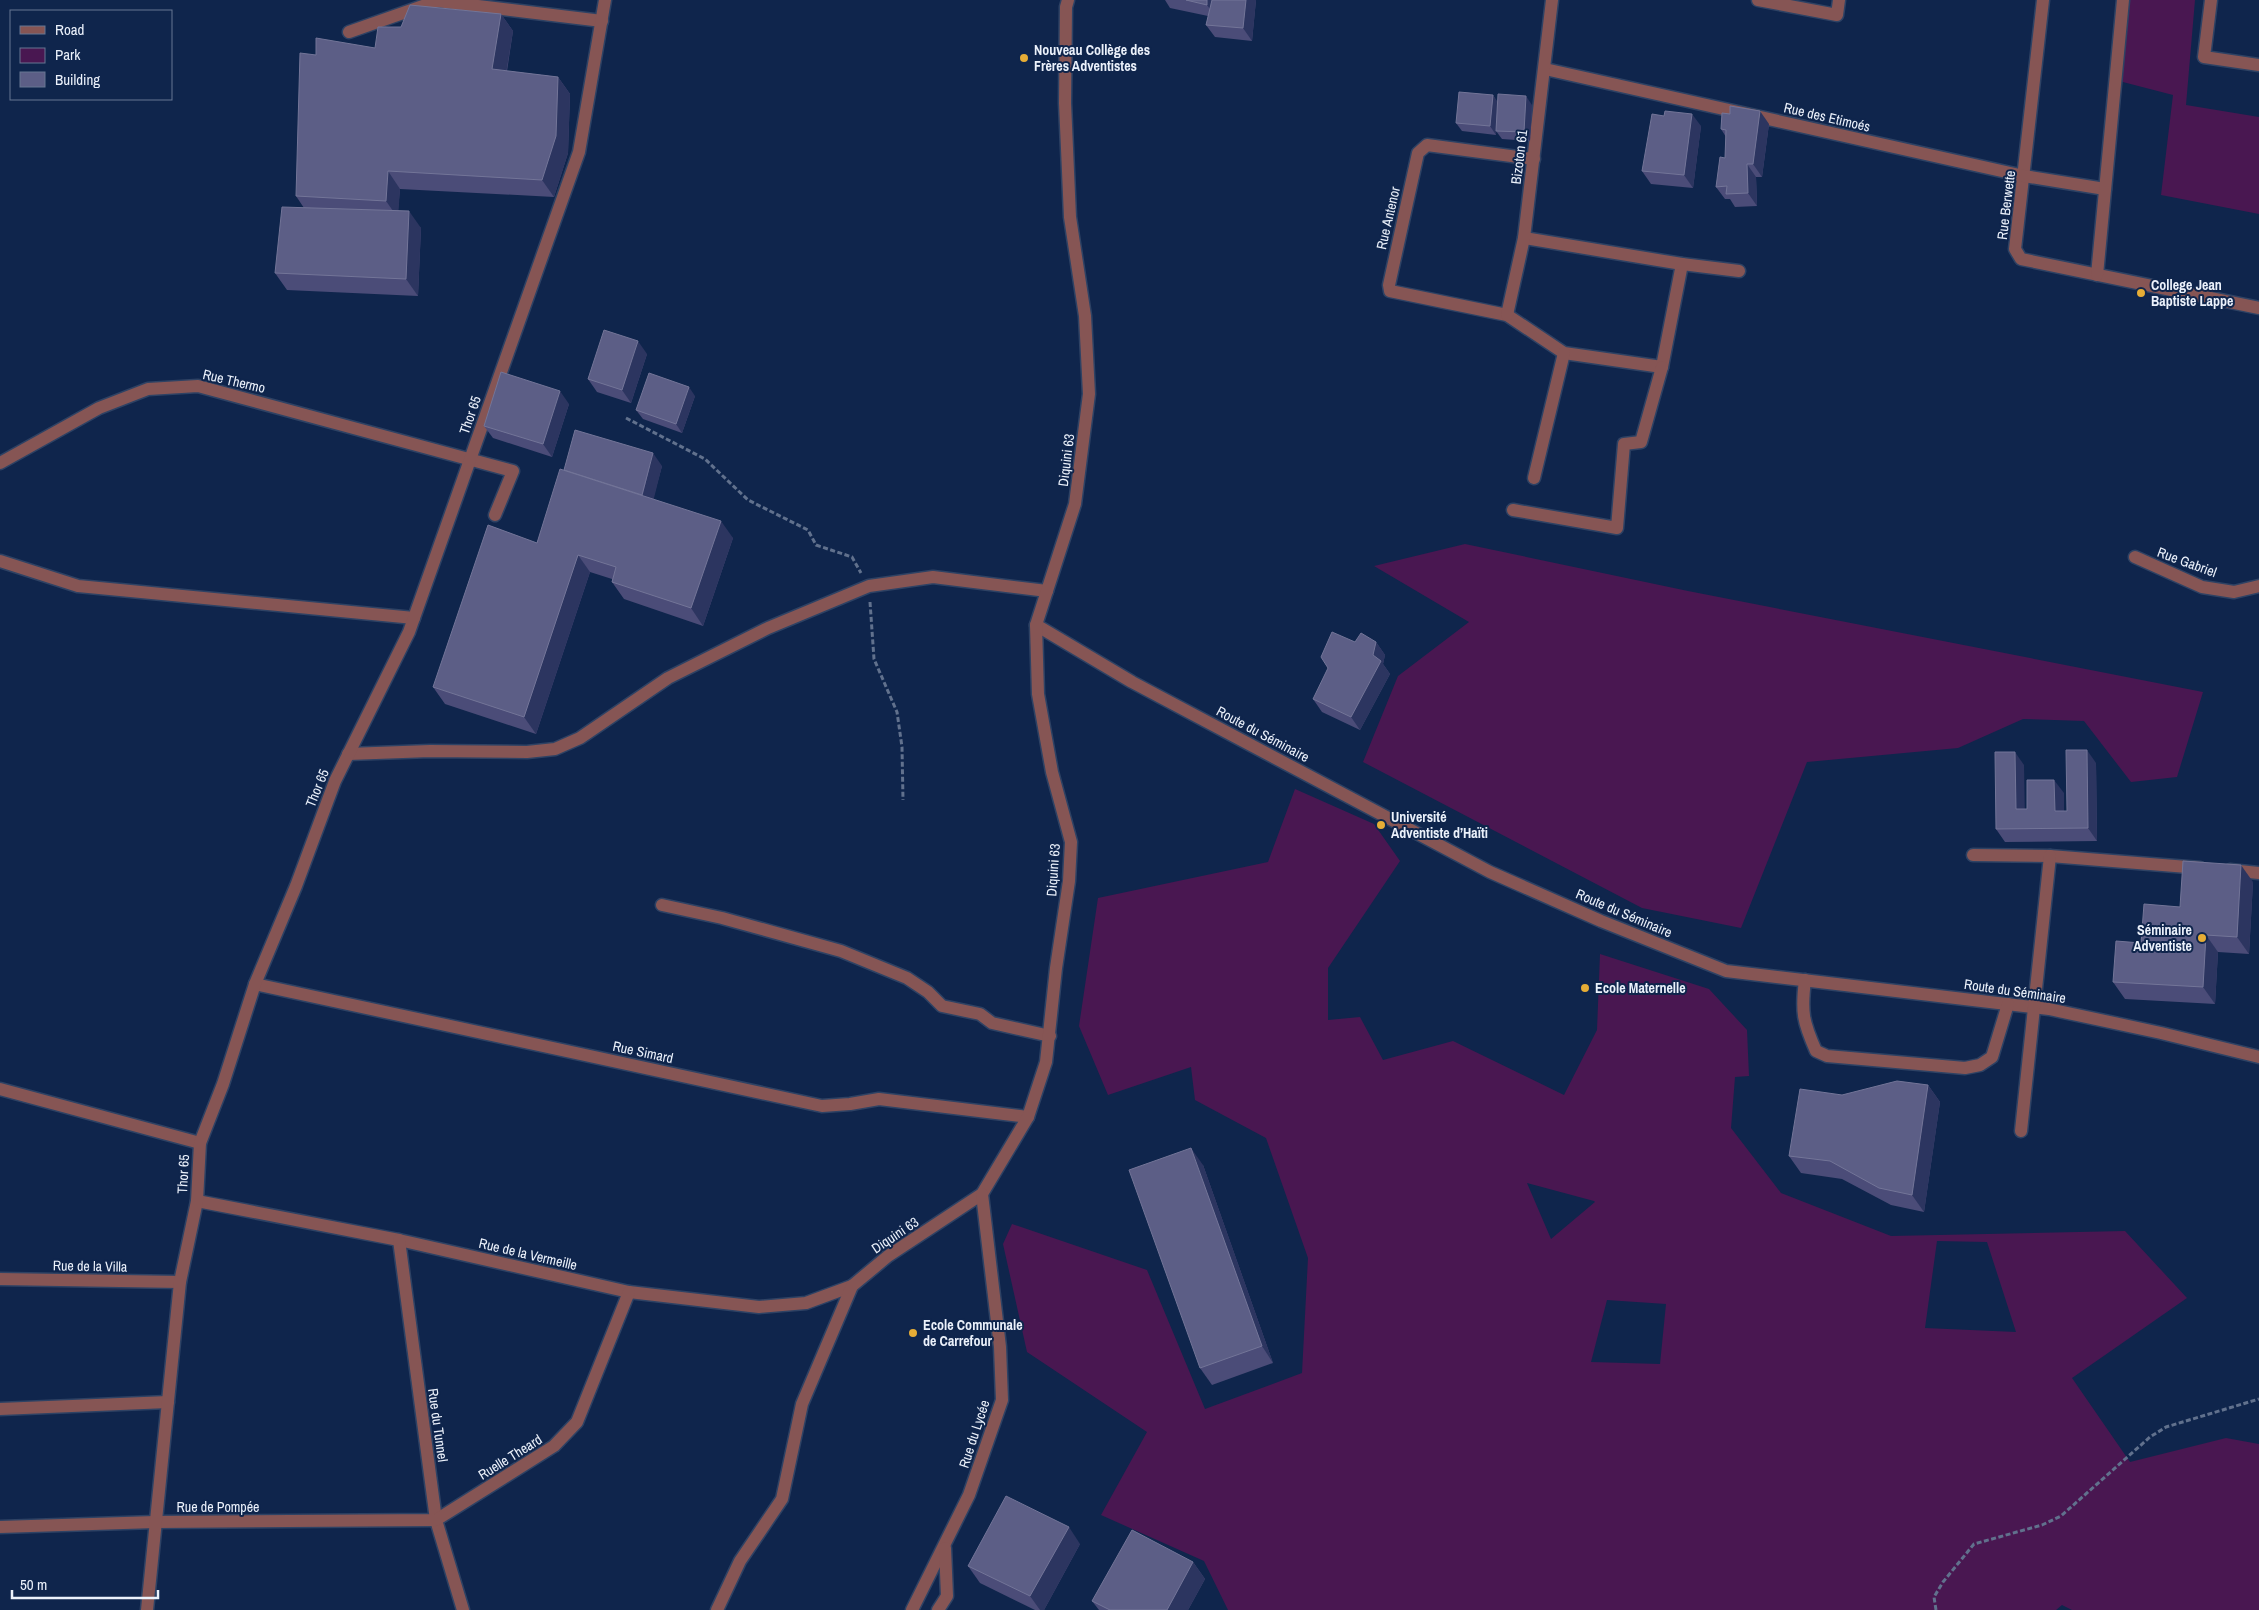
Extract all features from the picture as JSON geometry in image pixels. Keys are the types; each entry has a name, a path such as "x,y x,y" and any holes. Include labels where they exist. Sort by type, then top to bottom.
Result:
{"street":[{"name":"Thor 65","path":"147,1610 180,1282 197,1201 200,1143 223,1084 255,984 296,886 335,781 410,632 579,152 605,0"},
{"name":"Diquini 63","path":"717,1610 740,1561 782,1499 802,1404 852,1286 888,1256 982,1194 1028,1117 1040,1086 1046,1062 1056,968 1069,880 1071,842 1052,772 1038,694 1036,625 1075,504 1089,394 1085,316 1070,217 1066,103 1066,7 1068,0"},
{"name":"Bizoton 61","path":"1507,315 1524,238 1552,0"},
{"path":"1758,0 1837,15 1839,0"},
{"name":"Rue Berwette","path":"2043,0 2015,249 2017,254 2021,259 2259,308"},
{"path":"2097,275 2123,0"},
{"path":"2211,0 2204,57 2259,66"},
{"path":"350,32 437,1 602,21"},
{"name":"Rue des Etimoés","path":"1544,69 2024,176 2105,189"},
{"name":"Rue Antenor","path":"1507,315 1395,293 1390,291 1389,285 1418,153 1422,148 1427,145 1534,159"},
{"path":"1524,238 1682,264 1739,271"},
{"path":"1513,510 1617,528 1624,444 1641,442 1662,367 1682,264"},
{"path":"1507,315 1564,353 1662,367"},
{"path":"1534,478 1564,353"},
{"name":"Rue Thermo","path":"0,463 99,408 148,389 198,386 471,458 513,471 495,515"},
{"name":"Rue Gabriel","path":"2135,557 2202,587 2234,592 2259,586"},
{"path":"0,561 78,586 414,618"},
{"path":"348,754 430,751 527,752 555,749 580,738 668,678 768,628 869,586 933,578 1047,591"},
{"name":"Route du Séminaire","path":"1036,625 1132,682 1490,872 1600,921 1726,971 2034,1008 2162,1033 2259,1057"},
{"path":"1973,855 2050,856 2259,873"},
{"path":"2021,1131 2050,856"},
{"path":"662,905 722,918 841,952 907,978 928,992 942,1006 980,1014 992,1023 1050,1036"},
{"path":"1805,980 1802,1006 1805,1026 1816,1051 1827,1056 1965,1068 1980,1065 1992,1057 2008,1004"},
{"name":"Rue Simard","path":"255,984 822,1106 879,1099 1028,1117"},
{"path":"0,1089 200,1143"},
{"name":"Rue du Lycée","path":"912,1610 970,1495 1002,1400 1000,1348 982,1194"},
{"name":"Rue de la Vermeille","path":"197,1201 399,1240 629,1292 759,1307 806,1303 852,1286"},
{"name":"Rue du Tunnel","path":"399,1240 436,1520 463,1610"},
{"name":"Rue de la Villa","path":"0,1279 180,1282"},
{"name":"Ruelle Theard","path":"436,1520 554,1446 577,1422 629,1292"},
{"path":"0,1408 168,1402"},
{"name":"Rue de Pompée","path":"0,1527 155,1522 436,1520"},
{"path":"938,1610 947,1596 945,1546"}],"path":[{"path":"626,418 705,459 748,500 808,530 816,545 852,557 869,586 874,659 897,712 902,747 903,800"},
{"path":"1936,1610 1934,1597 1943,1582 1974,1544 2042,1525 2061,1516 2150,1437 2166,1427 2259,1399"}],"green space":[{"path":"2128,0 2195,0 2186,105 2259,117 2259,214 2161,195 2173,95 2119,81"},
{"path":"1465,544 1688,591 2203,692 2177,777 2131,782 2084,721 2023,719 1958,748 1807,762 1741,928 1642,908 1363,762 1398,676 1469,622 1374,566"},
{"path":"1295,789 1374,824 1400,861 1328,968 1328,1020 1360,1017 1383,1060 1453,1041 1564,1095 1597,1030 1600,954 1709,989 1747,1030 1749,1076 1735,1077 1731,1128 1781,1193 1891,1236 2125,1231 2187,1298 2072,1378 2130,1462 2226,1438 2259,1444 2259,1610 2072,1610 2062,1605 2056,1610 1228,1610 1204,1561 1101,1515 1147,1432 1027,1352 1003,1244 1012,1224 1147,1270 1205,1409 1302,1373 1308,1258 1266,1138 1195,1100 1191,1067 1108,1095 1079,1026 1098,898 1268,862","holes":["1527,1183 1594,1201 1595,1202 1551,1239","1937,1241 1987,1242 2016,1332 1925,1328","1607,1300 1666,1304 1660,1364 1591,1362"]}],"building":[{"path":"1186,0 1207,0 1207,5"},
{"path":"1212,0 1246,0 1243,28 1206,25"},
{"path":"410,5 501,14 492,69 558,77 556,136 542,180 388,171 386,201 296,196 300,53 316,55 316,38 375,48 378,27 401,27"},
{"path":"1459,92 1493,95 1490,126 1456,123"},
{"path":"1498,94 1526,96 1524,132 1496,131"},
{"path":"1730,106 1760,111 1753,164 1747,164 1748,193 1726,194 1727,186 1716,187 1720,157 1725,158 1726,130 1721,129 1722,113 1730,114"},
{"path":"1665,111 1692,114 1684,175 1642,171 1652,114 1664,116"},
{"path":"282,207 409,211 406,279 275,273"},
{"path":"604,330 638,341 622,390 588,379"},
{"path":"501,372 560,391 543,444 484,426"},
{"path":"649,373 689,387 676,424 636,410"},
{"path":"575,430 653,453 642,495 564,470"},
{"path":"560,469 721,521 691,608 612,582 616,567 578,555 524,717 433,687 488,525 537,543"},
{"path":"1332,632 1355,642 1361,633 1376,642 1373,655 1381,661 1351,717 1313,699 1328,668 1321,657"},
{"path":"2066,750 2087,750 2088,828 1996,829 1995,752 2015,752 2016,809 2027,809 2027,780 2054,780 2055,811 2067,811"},
{"name":"Séminaire Adventiste","path":"2183,861 2241,865 2237,937 2206,935 2203,987 2113,982 2116,941 2141,943 2144,904 2180,907"},
{"path":"1897,1081 1928,1085 1912,1195 1879,1188 1830,1161 1789,1156 1800,1089 1842,1095"},
{"path":"1191,1148 1262,1346 1200,1368 1129,1170"},
{"path":"1006,1496 1069,1527 1030,1596 968,1566"},
{"path":"1132,1530 1193,1562 1167,1610 1110,1610 1092,1601"}],"place":[{"name":"Nouveau Collège des Frères Adventistes","path":"1024,58"},
{"name":"College Jean Baptiste Lappe","path":"2141,293"},
{"name":"Université Adventiste d’Haïti","path":"1381,825"},
{"name":"Séminaire Adventiste","path":"2202,938"},
{"name":"Ecole Maternelle","path":"1585,988"},
{"name":"Ecole Communale de Carrefour","path":"913,1333"}]}
